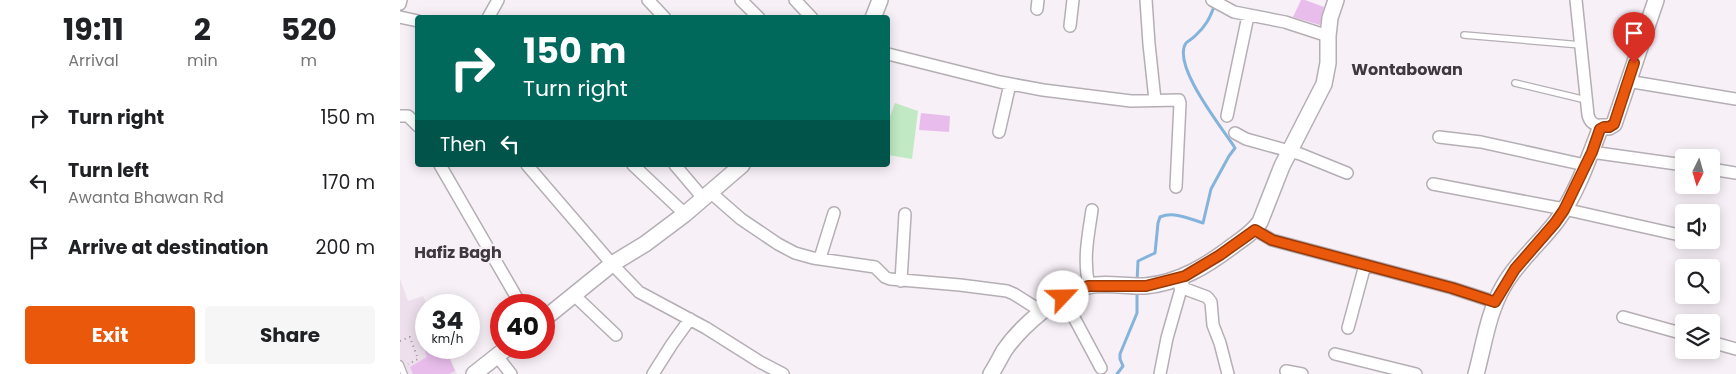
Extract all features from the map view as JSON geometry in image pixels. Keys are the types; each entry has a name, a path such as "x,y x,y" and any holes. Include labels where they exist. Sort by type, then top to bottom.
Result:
{"street":[{"path":"400,4 402,0"},
{"path":"490,15 498,0"},
{"path":"648,0 662,15"},
{"path":"741,0 756,15"},
{"path":"795,0 809,15"},
{"path":"874,15 880,0"},
{"path":"1070,26 1073,0"},
{"path":"1146,0 1148,44 1156,100"},
{"path":"992,374 1004,351 1012,342 1044,310 1063,297 1088,286 1137,285 1183,281 1255,230 1282,166 1324,84 1328,63 1330,18 1336,0"},
{"path":"1576,0 1586,100 1590,121 1601,127 1609,127 1614,124 1656,0"},
{"path":"1215,1 1234,12 1285,22 1328,36"},
{"path":"1227,116 1248,16"},
{"path":"400,17 415,20"},
{"path":"890,54 1010,84 1105,99 1179,100 1176,187"},
{"path":"1627,81 1736,99"},
{"path":"999,132 1010,84"},
{"path":"400,116 408,116 415,123"},
{"path":"1476,374 1495,302 1515,269 1564,210 1601,127"},
{"path":"1235,133 1246,139 1307,157 1346,173"},
{"path":"1439,137 1588,158 1675,164"},
{"path":"441,167 515,294"},
{"path":"529,167 612,264 639,292 690,319 783,374"},
{"path":"635,167 685,214"},
{"path":"676,167 707,195 778,244 795,253 874,267 885,277 901,281 960,285 1007,291 1044,310"},
{"path":"555,310 612,264 645,244 685,214 740,167"},
{"path":"1720,170 1736,173"},
{"path":"1433,184 1675,234"},
{"path":"1088,286 1086,253 1092,210"},
{"path":"820,258 834,213"},
{"path":"901,281 905,214"},
{"path":"1255,230 1272,240 1452,288 1495,302"},
{"path":"1348,328 1366,265"},
{"path":"1160,374 1166,338 1183,281"},
{"path":"1183,281 1211,302 1213,325 1228,374"},
{"path":"574,295 616,335"},
{"path":"1063,297 1101,368"},
{"path":"1623,317 1675,331"},
{"path":"653,374 690,319"},
{"path":"1720,345 1736,349"},
{"path":"1335,354 1416,374"},
{"path":"474,374 493,359"},
{"path":"505,359 511,374"},
{"path":"1286,371 1302,374"}],"lane":[{"path":"1464,35 1581,45"},
{"path":"1515,83 1586,100"},
{"path":"401,365 404,374"}],"path":[{"path":"400,341 410,337 418,359 401,365"}],"shaded area":[{"path":"400,279 408,301 415,299 415,359 451,359 457,374 400,374"}],"green space":[{"path":"895,103 918,111 912,159 890,155 890,117"}],"building":[{"path":"1301,0 1324,7 1320,25 1293,17"},
{"path":"921,113 950,116 949,132 919,130"},
{"path":"424,359 450,359 455,371 449,374 413,374 410,367"}],"waterway":[{"path":"1137,282 1138,261 1155,253 1160,217 1176,215 1203,223 1211,189 1235,148 1200,97 1186,66 1183,53 1186,43 1205,25 1215,4"},
{"path":"1117,374 1123,366 1120,354 1137,313 1137,291"}],"district":[{"name":"Wontabowan","path":"1407,69"},
{"name":"Hafiz Bagh","path":"458,252"}],"route":[{"path":"1063,297 1088,286 1146,286 1185,276 1220,255 1255,230 1272,240 1452,288 1495,302 1515,269 1564,210 1592,152 1601,127 1609,127 1614,124 1634,63"}]}
